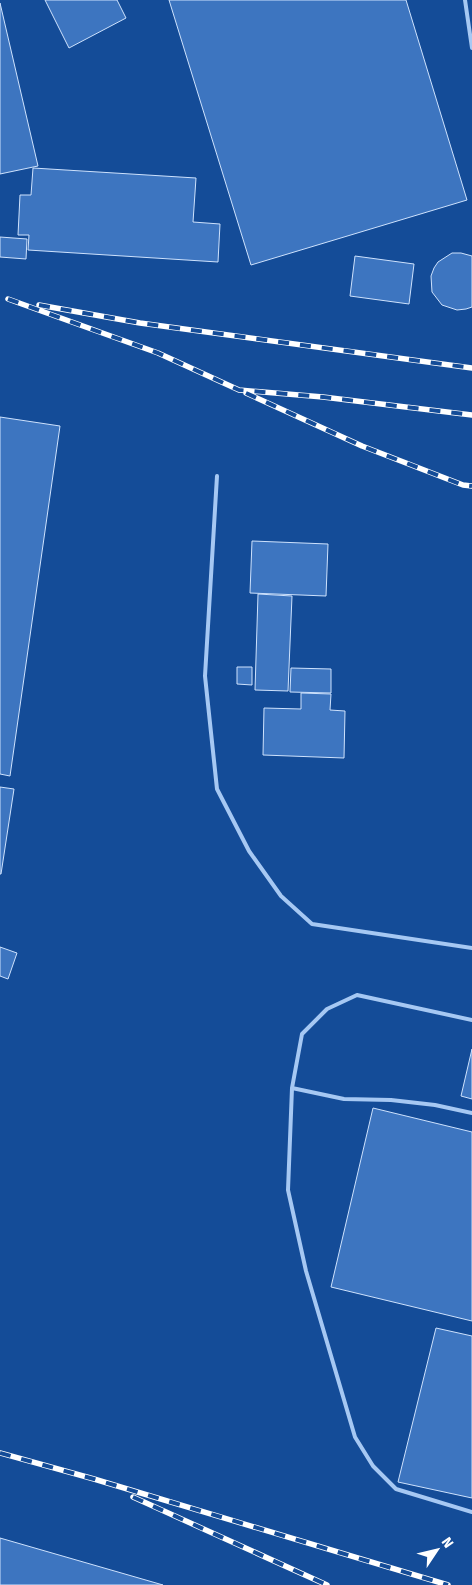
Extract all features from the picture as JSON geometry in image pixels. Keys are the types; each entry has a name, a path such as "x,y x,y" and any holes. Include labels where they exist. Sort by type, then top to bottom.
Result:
{"lane":[{"path":"465,0 472,48"},
{"path":"217,476 205,676 217,789 249,851 281,896 312,924 472,948"},
{"path":"472,1020 357,996 327,1009 302,1034 292,1088 288,1190 306,1271 355,1437 373,1466 396,1490 472,1512"},
{"path":"292,1088 344,1099 391,1100 435,1105 472,1113"}],"building":[{"path":"45,0 117,0 126,18 69,48"},
{"path":"169,0 406,0 467,200 251,265"},
{"path":"0,3 38,166 0,174"},
{"path":"33,168 196,178 193,222 220,224 218,262 28,250 29,235 18,235 20,195 31,195"},
{"path":"0,237 27,239 26,259 0,257"},
{"path":"452,253 472,256 472,307 466,309 457,310 442,305 432,292 431,276 434,268 438,262"},
{"path":"355,256 414,264 409,304 350,296"},
{"path":"0,417 60,426 10,776 0,774"},
{"path":"252,541 328,544 326,596 250,593"},
{"path":"258,594 292,596 288,691 255,690"},
{"path":"237,667 252,667 252,685 237,684"},
{"path":"291,668 331,669 331,693 290,692"},
{"path":"301,693 331,694 330,710 345,711 344,758 263,755 264,708 301,709"},
{"path":"0,787 14,789 1,874 0,874"},
{"path":"0,947 17,953 8,979 0,976"},
{"path":"472,1049 472,1099 461,1096"},
{"path":"373,1108 472,1132 472,1321 331,1287"},
{"path":"436,1328 472,1336 472,1498 398,1482"},
{"path":"0,1538 163,1585 0,1585"}],"railway":[{"path":"8,299 158,353 239,390 323,397 472,415"},
{"path":"39,305 140,323 472,368"},
{"path":"246,393 362,446 463,485 472,486"},
{"path":"0,1453 94,1479 448,1585"},
{"path":"133,1497 327,1585"}]}
